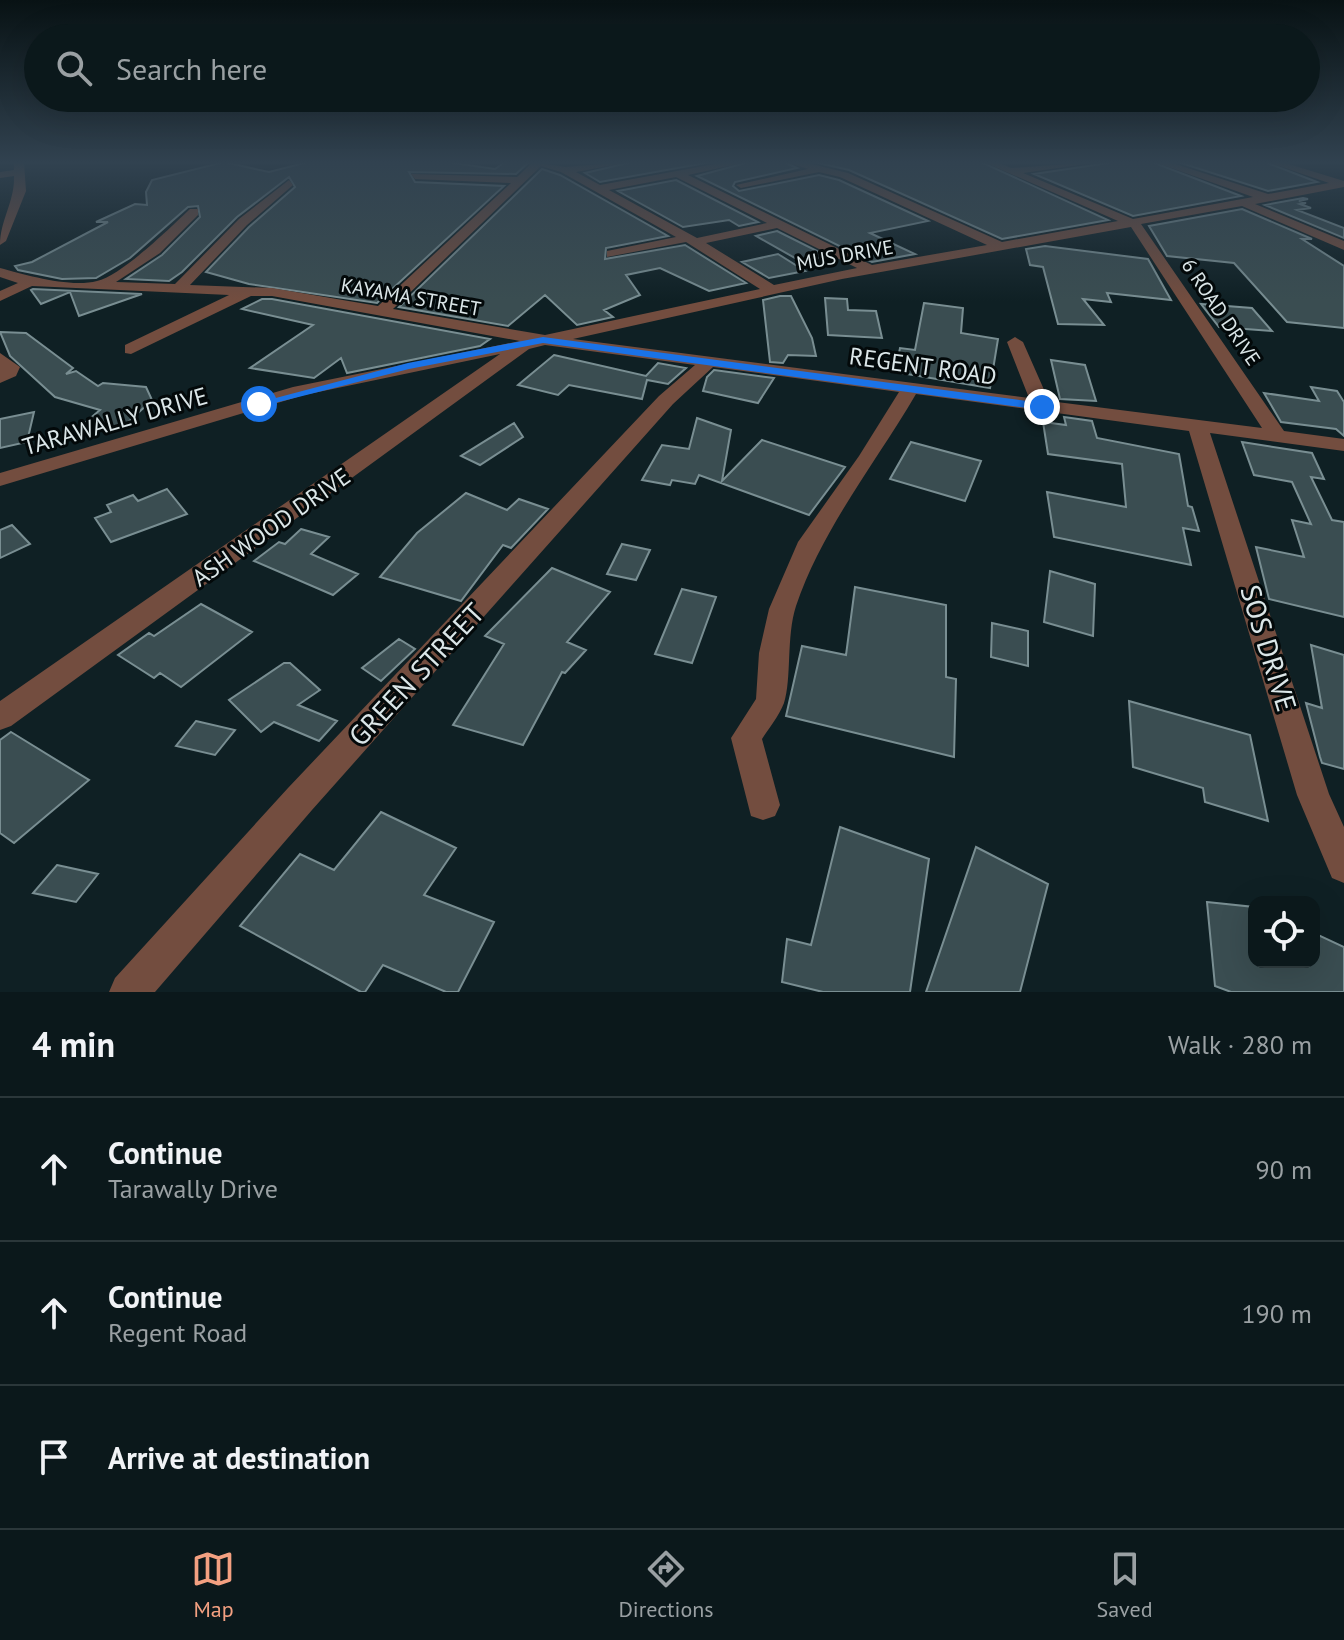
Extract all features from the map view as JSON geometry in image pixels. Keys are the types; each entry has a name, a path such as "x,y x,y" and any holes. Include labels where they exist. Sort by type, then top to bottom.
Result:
{"street":[{"path":"0,241 14,208"},
{"path":"179,288 259,208"},
{"path":"381,312 491,208"},
{"path":"633,208 692,240 770,289"},
{"path":"747,208 871,270"},
{"path":"914,208 1005,248"},
{"path":"1098,208 1135,224"},
{"name":"MUS DRIVE","path":"534,343 770,289 1221,208"},
{"path":"1255,208 1344,246"},
{"path":"101,286 155,250 194,212"},
{"path":"612,254 779,224"},
{"name":"6 ROAD DRIVE","path":"1135,224 1277,436"},
{"name":"KAYAMA STREET","path":"0,272 30,282 261,291 534,343"},
{"path":"0,297 30,282"},
{"path":"131,349 261,291"},
{"path":"1015,342 1042,407"},
{"name":"REGENT ROAD","path":"534,343 911,387 1042,407 1344,445"},
{"name":"TARAWALLY DRIVE","path":"0,480 299,391 461,354 534,343"},
{"name":"ASH WOOD DRIVE","path":"0,717 534,343"},
{"path":"0,358 11,367 10,372 0,378"},
{"name":"GREEN STREET","path":"129,992 300,799 666,400 709,362"},
{"path":"763,805 746,738 770,701 773,653 782,609 810,542 869,457 911,387"},
{"name":"SOS DRIVE","path":"1198,427 1313,795 1344,866"}],"building":[{"path":"126,208 187,208 130,258 96,278 62,279 18,270 15,266 32,262 108,222 96,222"},
{"path":"198,208 248,208 169,281 126,279 162,255 200,217"},
{"path":"271,208 480,208 377,303 249,284 206,272"},
{"path":"501,208 619,208 668,236 606,248 605,259 685,245 746,283 709,291 660,268 626,275 640,295 604,310 613,317 577,325 545,295 508,326 399,307"},
{"path":"649,208 731,208 758,222 739,226 729,220 683,227"},
{"path":"763,208 900,208 928,221 870,233 915,254 872,262"},
{"path":"934,208 1082,208 1108,220 1002,239"},
{"path":"1115,208 1175,208 1133,216"},
{"path":"1273,208 1309,208 1297,210 1344,228 1344,238"},
{"path":"1242,209 1312,239 1302,239 1344,266 1344,328 1287,322 1234,263 1167,256 1149,226"},
{"path":"777,231 827,256 802,262 756,236"},
{"path":"1045,246 1148,259 1171,300 1107,293 1111,302 1083,299 1104,325 1058,324 1043,267 1030,265 1026,249"},
{"path":"778,254 805,271 769,278 742,262"},
{"path":"31,290 142,294 79,316 70,292 41,304"},
{"path":"791,296 812,338 816,356 788,355 783,363 770,362 763,300"},
{"path":"825,298 847,299 848,310 876,311 882,338 828,335"},
{"path":"262,299 490,339 480,346 347,373 341,358 314,378 250,368 313,325 242,309"},
{"path":"924,303 963,308 961,333 998,339 990,388 895,372 900,348 915,350"},
{"path":"1201,304 1252,308 1272,331 1219,327"},
{"path":"0,332 26,333 73,368 66,374 76,371 98,386 103,383 146,387 152,400 123,427 81,426 100,410 55,397 10,356"},
{"path":"554,355 646,376 658,363 686,368 668,384 647,380 642,399 569,385 558,395 518,385"},
{"path":"1051,360 1085,365 1096,401 1060,399"},
{"path":"714,370 774,378 758,403 703,391 707,377"},
{"path":"1311,387 1337,391 1344,402 1344,436 1336,429 1281,422 1264,393 1319,401"},
{"path":"34,412 27,442 0,448 0,419"},
{"path":"1064,417 1092,421 1097,438 1179,454 1188,506 1192,507 1199,531 1183,528 1191,565 1054,537 1047,492 1126,507 1122,464 1048,454 1043,422 1066,425"},
{"path":"697,418 731,430 722,481 762,440 845,467 809,515 699,475 695,484 672,480 670,485 642,480 662,445 689,449"},
{"path":"514,423 523,437 480,465 461,456"},
{"path":"911,442 981,461 965,501 890,479"},
{"path":"1242,442 1312,453 1324,479 1311,477 1332,520 1344,522 1344,617 1269,599 1256,547 1304,557 1292,520 1311,524 1292,482 1254,475"},
{"path":"167,489 187,514 111,542 95,518 111,512 107,505 133,495 138,501"},
{"path":"466,493 507,510 519,499 548,509 511,548 503,545 461,601 380,577 417,533"},
{"path":"12,525 30,544 0,558 0,530"},
{"path":"301,529 329,537 311,554 358,574 333,595 254,561 279,542 285,544"},
{"path":"622,544 650,550 636,580 607,574"},
{"path":"552,568 610,592 567,642 586,650 565,673 562,672 523,745 453,725 504,644 485,636"},
{"path":"1050,571 1095,584 1093,636 1044,622"},
{"path":"855,587 946,605 946,677 956,679 954,757 786,716 802,646 846,655"},
{"path":"682,589 716,597 692,663 655,654"},
{"path":"201,604 252,632 181,687 160,673 154,678 118,655 149,633 154,636"},
{"path":"992,623 1028,631 1028,666 991,657"},
{"path":"399,639 415,649 381,681 362,668"},
{"path":"1311,645 1344,655 1344,769 1322,763 1320,757 1306,703 1322,708"},
{"path":"284,663 290,663 320,690 298,705 337,721 319,741 274,722 261,732 229,700"},
{"path":"1129,701 1250,735 1268,821 1205,802 1203,788 1133,767"},
{"path":"196,721 235,730 215,755 176,746"},
{"path":"11,732 89,780 14,843 0,833 0,740"},
{"path":"381,812 456,848 424,895 494,922 458,992 446,992 383,965 365,992 361,992 240,926 300,854 334,870"},
{"path":"840,827 929,859 910,992 823,992 782,982 787,939 811,945"},
{"path":"976,847 1048,884 1020,992 926,992"},
{"path":"57,865 98,874 76,902 33,893"},
{"path":"1207,902 1248,906 1248,968 1320,968 1320,936 1344,947 1344,992 1231,992 1215,986"}],"route":[{"path":"259,404 299,391 461,354 543,340 1042,407"}]}
